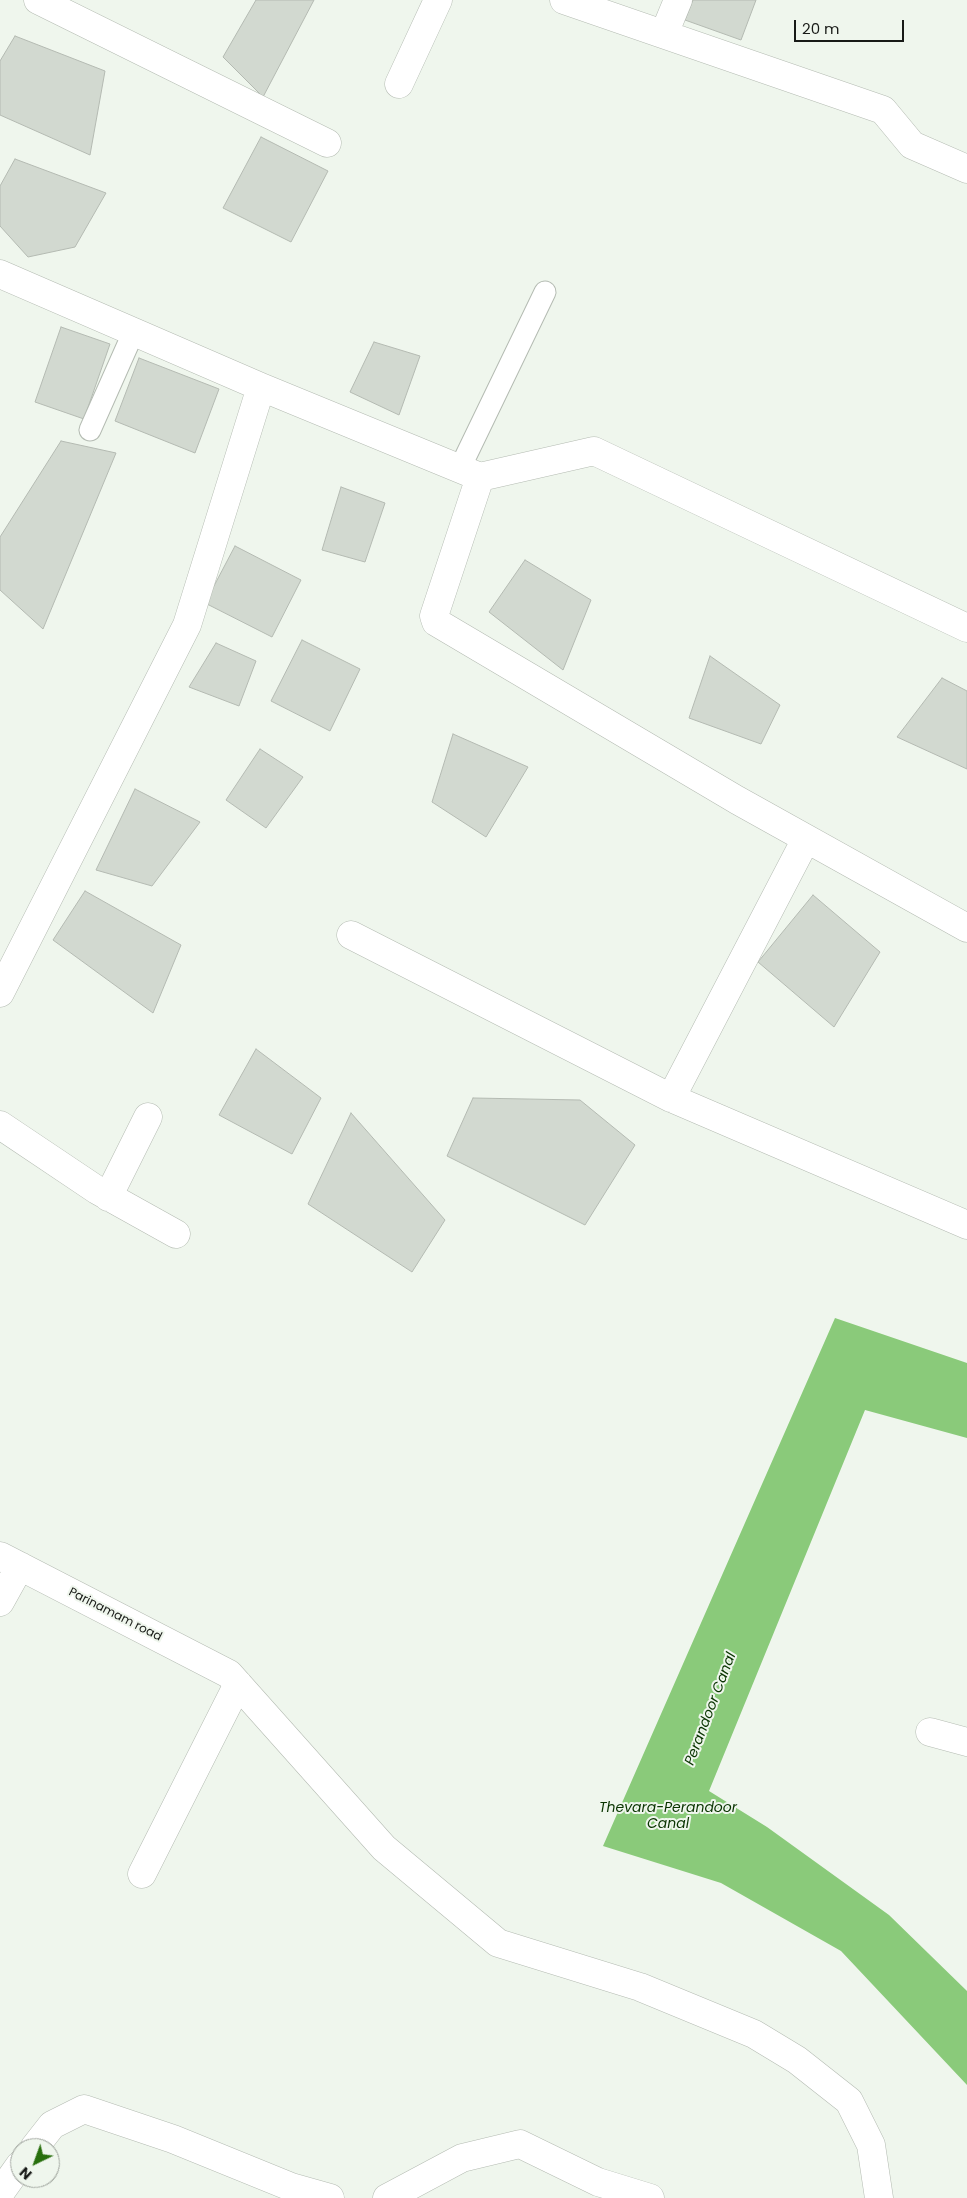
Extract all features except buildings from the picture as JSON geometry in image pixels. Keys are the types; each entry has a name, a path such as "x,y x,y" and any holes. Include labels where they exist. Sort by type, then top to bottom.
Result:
{"street":[{"path":"38,0 327,143"},
{"path":"399,84 438,0"},
{"path":"564,0 883,110 912,146 967,169"},
{"path":"664,34 678,0"},
{"path":"0,274 261,387 470,472 594,451 967,628"},
{"path":"0,992 187,625 261,387"},
{"path":"470,472 434,616 436,622 737,800 967,928"},
{"path":"671,1098 806,839"},
{"path":"351,934 671,1098 967,1225"},
{"path":"108,1197 148,1117"},
{"path":"0,1125 108,1197 176,1234"},
{"path":"0,1602 10,1561"},
{"name":"Parinamam road","path":"10,1561 234,1679"},
{"path":"142,1874 234,1679 384,1848 498,1943 640,1987 754,2034 797,2060 849,2101 871,2145 879,2198"},
{"path":"930,1732 967,1742"},
{"path":"42,2138 52,2125 84,2109 173,2139 291,2187 330,2198"},
{"path":"387,2198 462,2158 520,2144 598,2182 650,2198"},
{"path":"0,2193 10,2179"}],"lane":[{"path":"470,472 545,292"},
{"path":"90,430 134,331"}],"water":[{"name":"Thevara-Perandoor Canal","path":"835,1318 967,1363 967,1438 865,1410 709,1791 767,1827 889,1915 967,1991 967,2085 841,1951 721,1883 603,1846"}],"water label":[{"name":"Perandoor Canal","path":"711,1709"}]}
